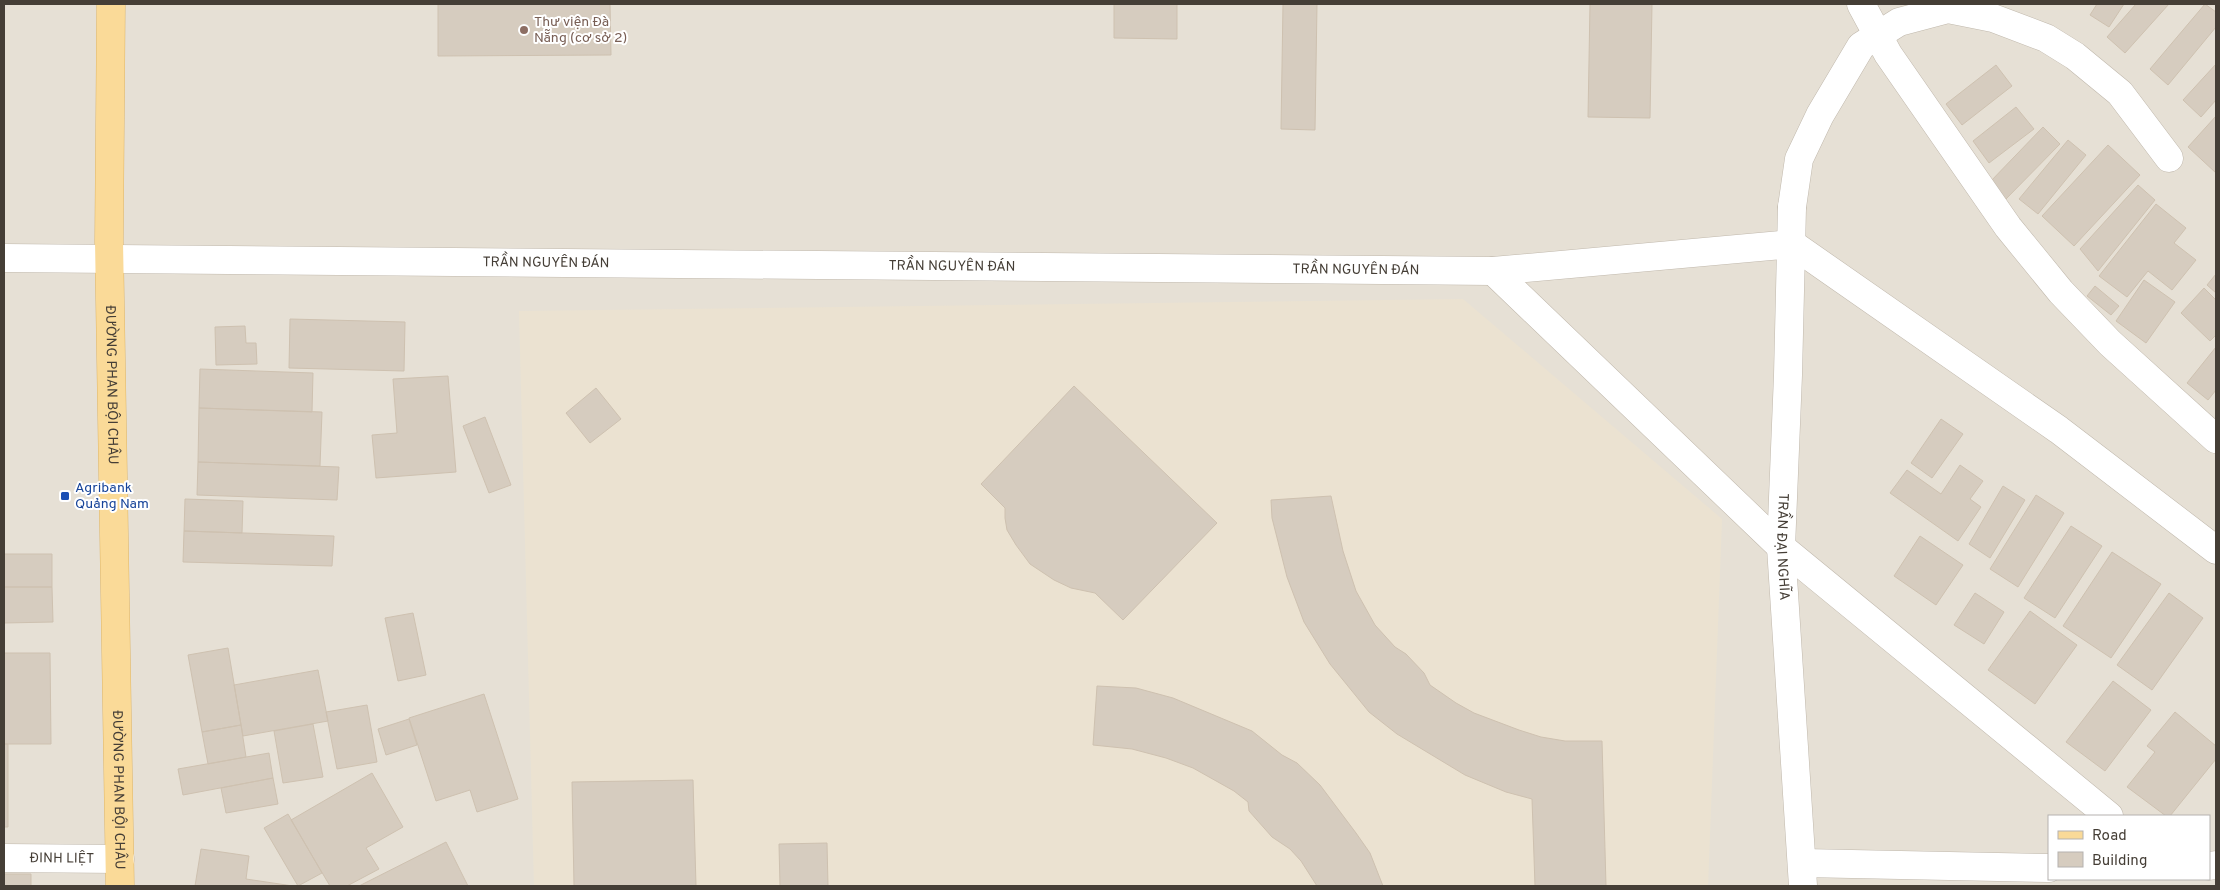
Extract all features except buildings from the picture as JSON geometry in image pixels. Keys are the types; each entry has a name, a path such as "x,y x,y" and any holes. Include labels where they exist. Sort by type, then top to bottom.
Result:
{"main road":[{"name":"ĐƯỜNG PHAN BỘI CHÂU","path":"111,4 110,260 120,886"}],"street":[{"path":"1861,4 1888,54 2008,227 2061,292 2110,343 2216,439"},
{"name":"TRẦN ĐẠI NGHĨA","path":"1803,875 1781,548 1792,207 1799,159 1820,116 1861,46 1899,22 1948,9 1993,18 2046,38 2075,56 2120,93 2169,158"},
{"name":"TRẦN NGUYÊN ĐÁN","path":"4,258 1493,271 1792,244"},
{"path":"1792,244 2059,430 2216,550"},
{"path":"1493,271 1781,548 2108,815"},
{"name":"ĐINH LIỆT","path":"4,858 120,859"},
{"path":"1803,875 2048,868"}],"shaded area":[{"path":"4,4 2216,4 2216,886 4,886"},
{"path":"1463,299 1722,519 1708,886 534,886 519,311"}],"place":[{"name":"Thư viện Đà Nẵng (cơ sở 2)","path":"524,30"},
{"name":"Agribank Quảng Nam","path":"65,496"}]}
